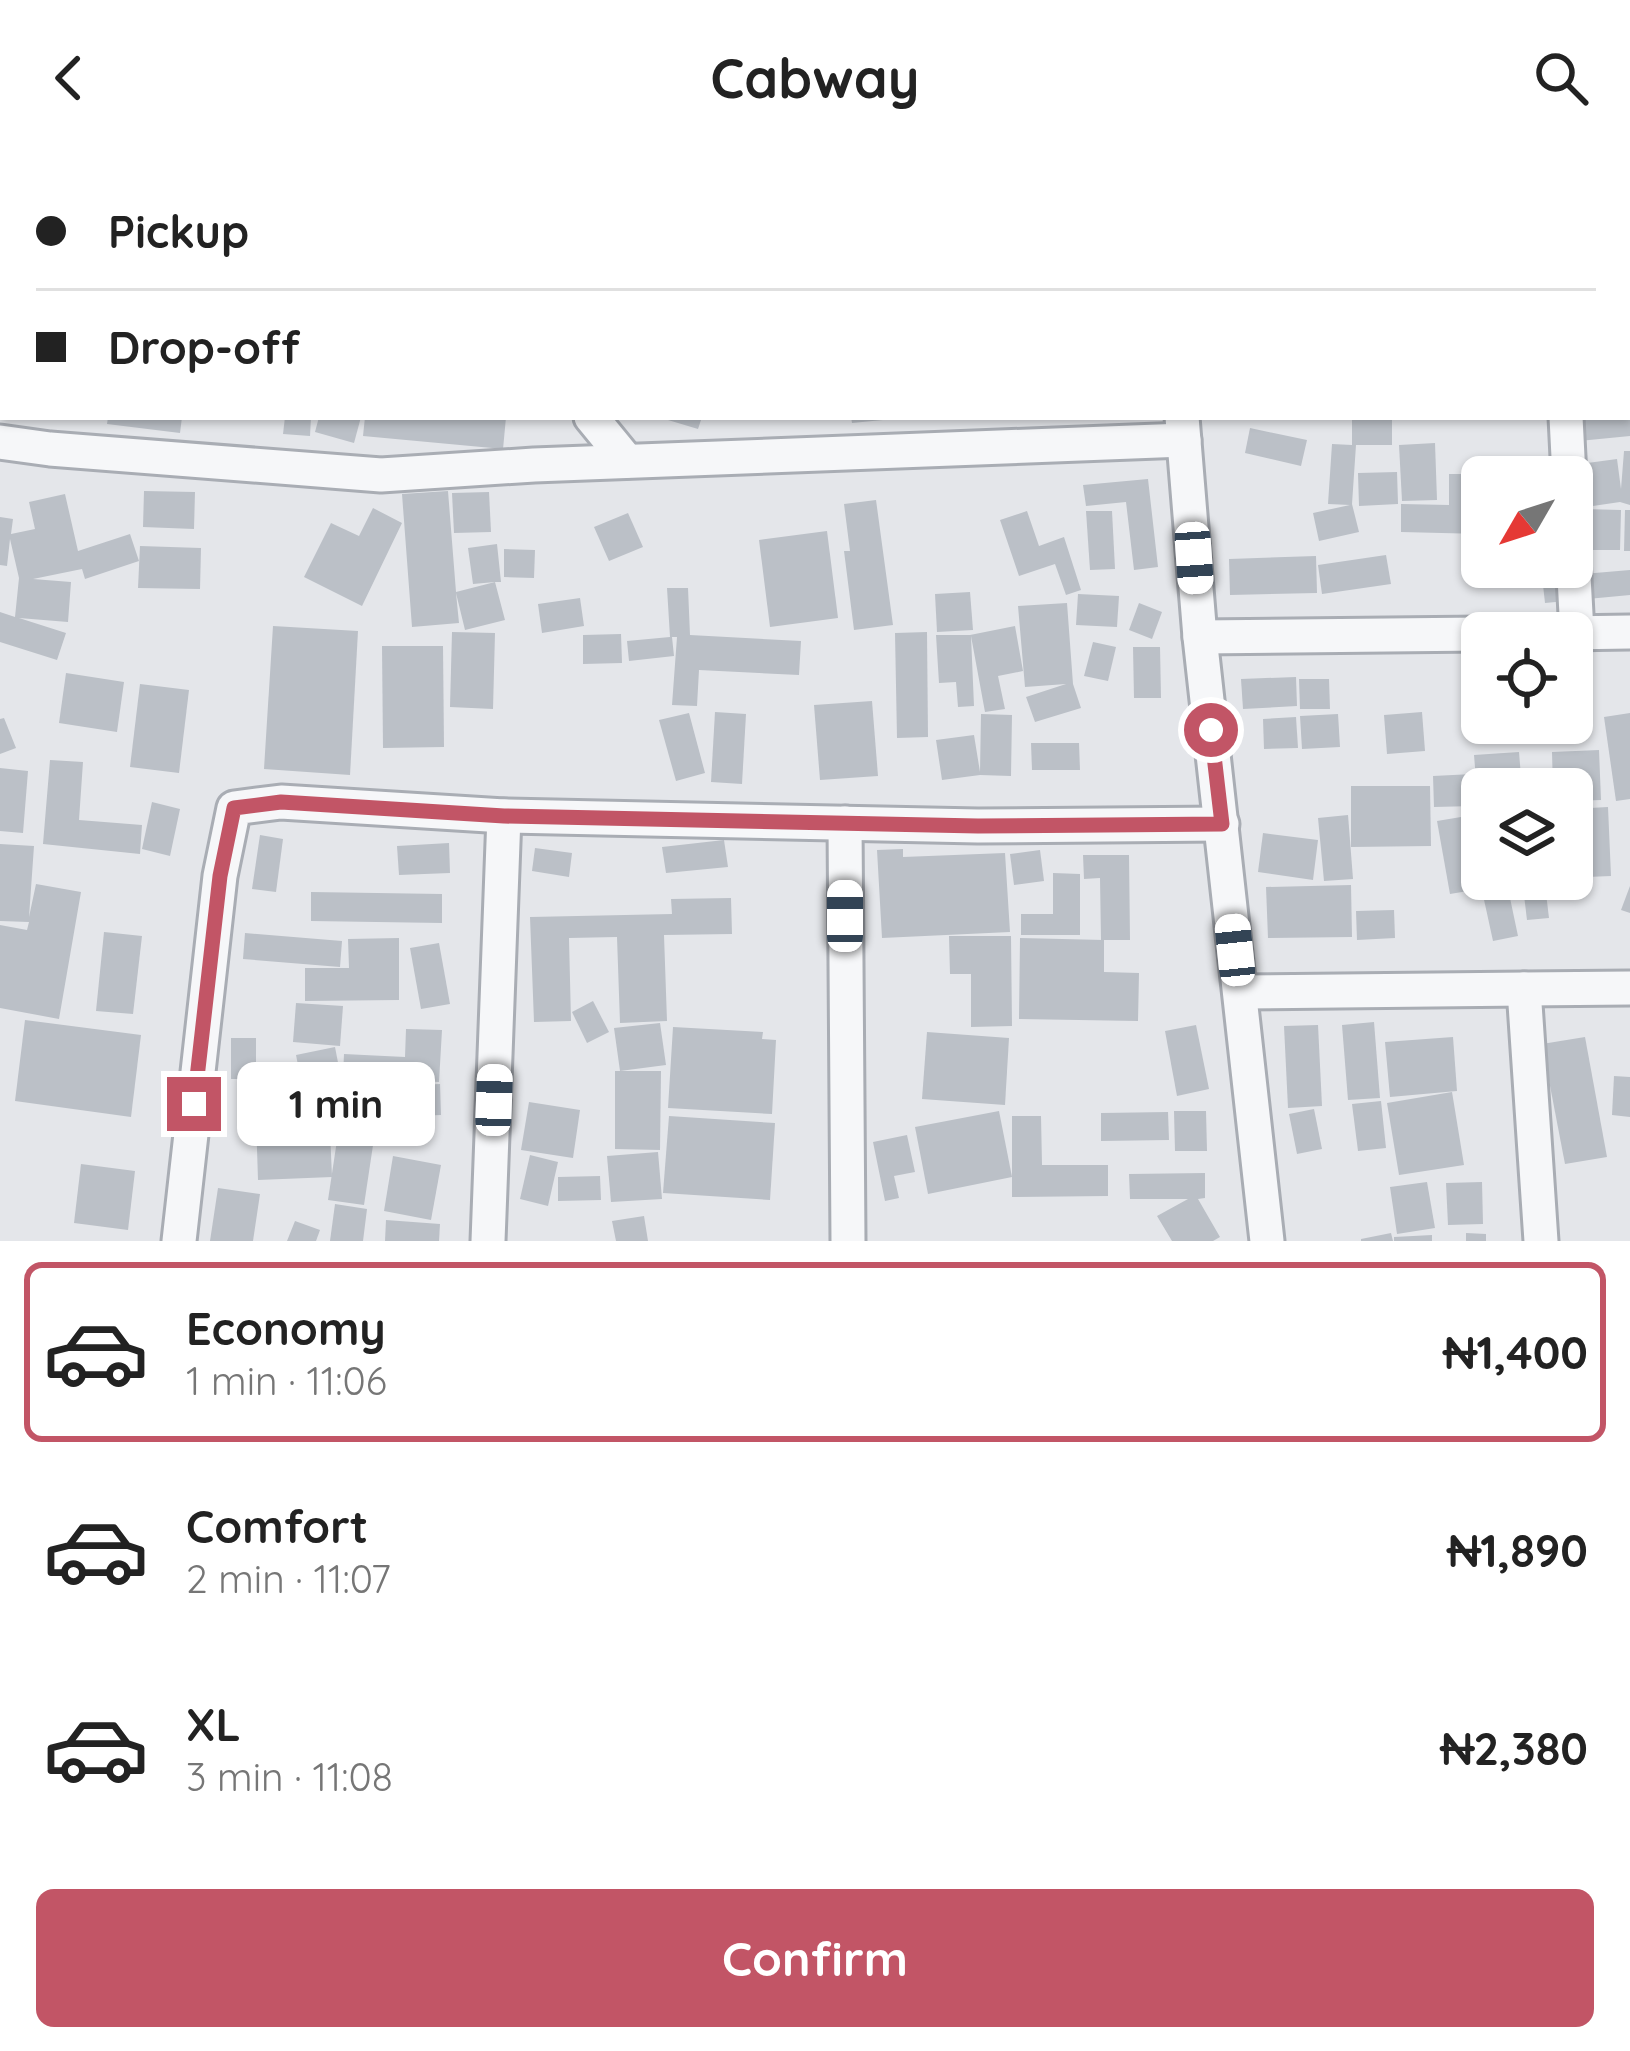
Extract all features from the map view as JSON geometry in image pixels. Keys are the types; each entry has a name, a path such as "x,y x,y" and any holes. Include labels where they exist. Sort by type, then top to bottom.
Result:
{"street":[{"path":"593,420 627,461"},
{"path":"1566,420 1568,456"},
{"path":"0,442 381,475 1183,429 1200,637 1267,1241"},
{"path":"1593,633 1630,632"},
{"path":"1200,637 1461,634"},
{"path":"179,1241 220,876 234,808 281,802 504,816 844,824 1222,824"},
{"path":"488,1241 504,816"},
{"path":"844,824 848,1241"},
{"path":"1240,992 1630,988"},
{"path":"1524,989 1541,1241"}],"building":[{"path":"108,420 182,420 180,433 107,424"},
{"path":"285,420 311,420 310,436 283,434"},
{"path":"318,420 360,420 354,443 315,432"},
{"path":"365,420 506,420 503,449 363,436"},
{"path":"668,420 701,420 698,429"},
{"path":"1352,420 1392,420 1392,445 1356,445 1352,504 1359,532 1319,541 1313,513 1350,505 1328,504 1332,444 1352,445"},
{"path":"1577,420 1630,420 1630,436 1579,441"},
{"path":"1250,428 1307,440 1301,466 1245,453"},
{"path":"1435,443 1437,500 1402,501 1399,445"},
{"path":"1624,451 1630,451 1630,505 1593,506 1593,462 1617,459 1621,489"},
{"path":"1397,472 1398,504 1359,506 1358,473"},
{"path":"1449,474 1461,474 1461,533 1401,532 1401,504 1449,505"},
{"path":"1148,479 1158,567 1134,570 1126,502 1086,506 1083,485"},
{"path":"144,491 195,492 194,529 143,527"},
{"path":"448,491 456,592 495,582 505,620 465,630 456,593 459,623 412,627 402,494"},
{"path":"489,492 491,532 454,533 452,493"},
{"path":"65,494 78,551 130,534 139,561 85,579 82,569 33,579 71,582 68,622 19,618 66,633 57,660 0,642 0,612 15,617 19,578 10,539 7,566 0,565 0,517 13,519 11,534 35,529 29,502"},
{"path":"876,500 893,625 854,630 844,551 850,551 844,504"},
{"path":"373,508 402,523 362,606 304,577 331,523 359,536"},
{"path":"1593,509 1621,510 1620,550 1593,550"},
{"path":"1625,510 1630,510 1630,551 1624,551"},
{"path":"1027,511 1039,546 1064,537 1081,590 1066,595 1055,564 1019,576 1000,520"},
{"path":"1086,511 1112,511 1115,569 1090,570"},
{"path":"628,513 643,547 609,561 594,527"},
{"path":"827,531 838,618 770,627 759,540"},
{"path":"497,544 501,582 473,584 468,548"},
{"path":"140,546 201,548 200,589 138,588"},
{"path":"504,549 535,550 534,578 504,577"},
{"path":"1386,555 1391,584 1322,594 1318,565"},
{"path":"1316,556 1317,593 1230,595 1229,559"},
{"path":"1630,570 1630,595 1545,603 1543,588 1593,588 1593,573"},
{"path":"667,588 688,588 690,635 801,641 799,675 699,670 697,706 672,705 677,637 672,637 674,656 629,661 627,641 670,637"},
{"path":"970,592 973,630 937,632 935,594"},
{"path":"1078,594 1119,596 1117,627 1076,625"},
{"path":"580,598 584,626 542,633 538,604"},
{"path":"1067,603 1073,684 1081,708 1035,722 1026,697 1066,684 1025,687 1018,606"},
{"path":"1139,603 1162,612 1152,639 1129,630"},
{"path":"273,626 358,631 350,775 264,769"},
{"path":"1015,626 1023,671 998,676 1005,709 985,712 971,636 974,706 958,707 956,682 939,683 936,635 970,635"},
{"path":"452,632 495,633 493,709 450,707"},
{"path":"927,632 928,737 897,738 895,633"},
{"path":"621,634 622,663 583,664 583,635"},
{"path":"1093,642 1116,647 1108,681 1084,676"},
{"path":"382,646 443,646 444,747 383,748"},
{"path":"1133,647 1160,647 1161,698 1134,698"},
{"path":"66,673 124,682 117,732 59,723"},
{"path":"1296,677 1297,706 1243,709 1241,679"},
{"path":"1299,679 1329,679 1330,709 1300,709"},
{"path":"140,684 189,690 179,773 130,767"},
{"path":"872,701 878,776 820,780 814,705"},
{"path":"715,712 746,714 742,784 711,782"},
{"path":"1422,712 1425,751 1387,754 1384,715"},
{"path":"689,713 705,773 676,781 659,720"},
{"path":"1630,713 1630,799 1616,801 1604,717"},
{"path":"981,714 1012,715 1011,776 942,780 936,740 974,735 980,772"},
{"path":"1338,714 1340,747 1302,749 1300,716"},
{"path":"1296,717 1298,748 1264,749 1263,719"},
{"path":"4,718 16,748 0,754 0,719"},
{"path":"1031,743 1079,743 1080,770 1032,770"},
{"path":"1599,750 1601,800 1593,800 1593,768 1552,768 1552,752"},
{"path":"1519,752 1520,768 1475,768 1474,755"},
{"path":"50,760 83,762 79,820 142,825 140,854 43,844"},
{"path":"0,768 28,771 23,833 0,831"},
{"path":"1461,775 1461,806 1434,807 1433,776"},
{"path":"1351,786 1430,786 1431,846 1351,847"},
{"path":"152,802 180,809 170,856 142,849"},
{"path":"1608,807 1611,876 1593,877 1593,808"},
{"path":"1348,815 1353,879 1324,881 1318,818"},
{"path":"1461,817 1461,892 1450,894 1437,821"},
{"path":"1263,833 1318,840 1313,880 1258,872"},
{"path":"260,835 283,839 276,892 252,889"},
{"path":"724,840 728,867 666,873 662,847"},
{"path":"449,843 450,873 399,875 397,846"},
{"path":"0,844 34,846 29,917 36,884 81,892 59,1019 0,1008 0,925 27,930 29,922 0,921"},
{"path":"535,848 572,853 569,877 532,871"},
{"path":"903,849 903,857 1005,853 1010,932 882,938 877,850"},
{"path":"1040,850 1044,881 1014,885 1010,854"},
{"path":"1083,855 1129,855 1130,940 1101,940 1100,878 1084,879"},
{"path":"1053,873 1080,874 1080,935 1021,935 1021,914 1053,914"},
{"path":"1351,885 1352,937 1268,938 1266,887"},
{"path":"1630,886 1630,913 1621,910"},
{"path":"311,892 442,894 442,923 311,921"},
{"path":"731,898 732,934 664,935 667,1021 620,1023 617,937 569,938 571,1021 534,1022 530,917 672,914 671,899"},
{"path":"1484,900 1510,900 1518,936 1493,941"},
{"path":"1525,900 1547,900 1549,918 1527,920"},
{"path":"1394,910 1395,938 1357,940 1356,911"},
{"path":"104,932 142,936 133,1014 96,1011"},
{"path":"245,933 342,941 340,967 243,959"},
{"path":"949,936 1011,936 1012,1026 971,1027 971,974 950,974"},
{"path":"399,938 399,1000 305,1001 305,968 349,968 348,939"},
{"path":"1020,938 1104,940 1104,972 1139,973 1138,1021 1019,1019"},
{"path":"439,943 450,1004 421,1009 410,948"},
{"path":"593,1001 609,1032 587,1043 572,1012"},
{"path":"296,1003 343,1006 340,1046 293,1042"},
{"path":"25,1020 141,1035 131,1117 15,1101"},
{"path":"1374,1022 1380,1098 1348,1100 1342,1025"},
{"path":"660,1023 666,1065 620,1071 614,1028"},
{"path":"1196,1025 1209,1089 1177,1096 1165,1031"},
{"path":"1318,1025 1322,1106 1288,1108 1284,1026"},
{"path":"673,1027 763,1032 762,1039 776,1040 772,1114 668,1108"},
{"path":"406,1029 442,1030 439,1082 343,1076 344,1054 405,1057"},
{"path":"927,1032 1009,1038 1005,1105 922,1099"},
{"path":"1453,1037 1457,1091 1390,1097 1385,1042"},
{"path":"1585,1037 1607,1157 1565,1164 1542,1044"},
{"path":"231,1038 256,1038 256,1079 231,1079"},
{"path":"335,1047 341,1078 308,1085 328,1085 332,1177 258,1180 255,1087 302,1085 296,1055"},
{"path":"615,1071 661,1071 660,1150 615,1149"},
{"path":"1614,1076 1630,1077 1630,1117 1612,1115"},
{"path":"338,1083 382,1087 380,1128 335,1125"},
{"path":"440,1084 441,1115 390,1117 389,1086"},
{"path":"1452,1092 1464,1165 1399,1175 1387,1103"},
{"path":"1381,1101 1386,1148 1358,1151 1352,1104"},
{"path":"529,1102 580,1110 573,1158 521,1150"},
{"path":"1314,1109 1322,1149 1297,1154 1289,1114"},
{"path":"999,1111 1012,1177 928,1194 915,1127"},
{"path":"1174,1111 1206,1111 1207,1151 1175,1151"},
{"path":"1168,1112 1169,1140 1101,1141 1101,1113"},
{"path":"669,1116 775,1123 770,1200 663,1193"},
{"path":"1012,1116 1041,1116 1042,1165 1108,1165 1108,1196 1012,1197"},
{"path":"339,1127 375,1132 364,1205 328,1200"},
{"path":"907,1135 915,1172 894,1176 899,1198 885,1201 873,1142"},
{"path":"658,1152 662,1199 611,1202 607,1156"},
{"path":"530,1155 558,1162 548,1206 520,1199"},
{"path":"393,1156 441,1165 431,1220 384,1211"},
{"path":"81,1164 135,1171 128,1230 74,1223"},
{"path":"1205,1173 1205,1198 1198,1199 1220,1237 1213,1241 1172,1241 1157,1216 1188,1199 1130,1199 1129,1174"},
{"path":"600,1176 601,1200 558,1201 558,1177"},
{"path":"1427,1182 1435,1228 1397,1234 1390,1187"},
{"path":"1482,1182 1483,1224 1448,1225 1446,1183"},
{"path":"218,1188 260,1194 253,1241 210,1241"},
{"path":"335,1204 367,1209 363,1241 330,1241"},
{"path":"644,1216 648,1241 616,1241 612,1221"},
{"path":"386,1220 440,1224 439,1241 385,1241"},
{"path":"295,1221 320,1230 316,1241 287,1241"},
{"path":"1391,1233 1393,1241 1361,1241 1361,1239"},
{"path":"1466,1233 1486,1234 1486,1241 1466,1241"},
{"path":"1432,1235 1432,1241 1394,1241 1394,1237"}],"route":[{"path":"194,1104 220,876 234,808 281,802 504,816 978,826 1222,824 1211,730"}]}
